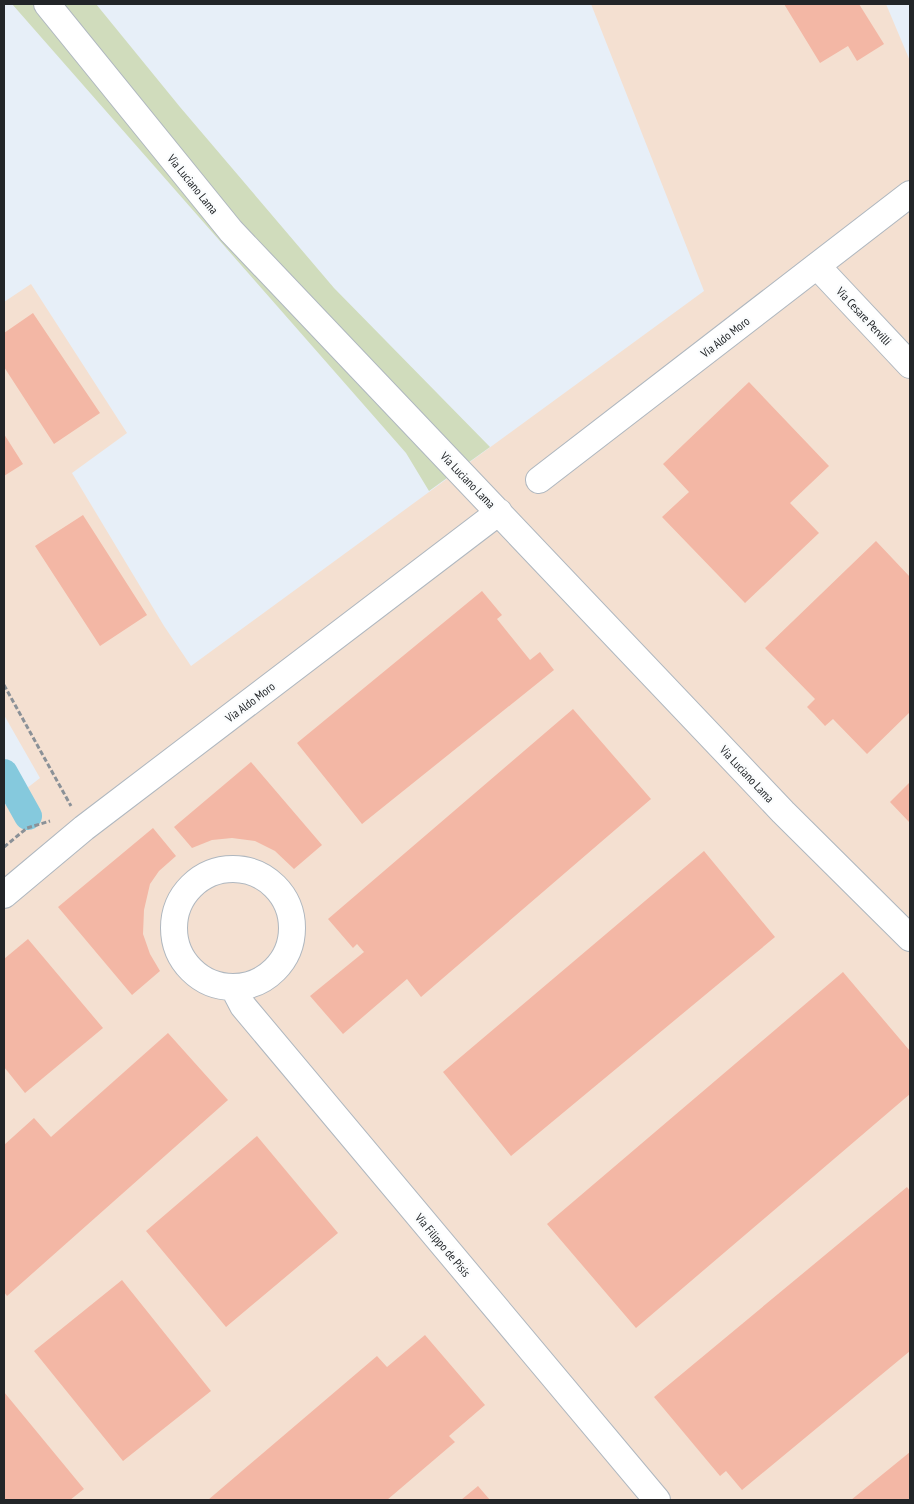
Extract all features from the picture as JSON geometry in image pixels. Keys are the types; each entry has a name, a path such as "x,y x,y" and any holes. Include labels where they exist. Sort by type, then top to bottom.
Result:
{"street":[{"name":"Via Luciano Lama","path":"46,4 231,231 783,812 910,938"},
{"name":"Via Aldo Moro","path":"539,480 910,194"},
{"name":"Via Cesare Pervilli","path":"817,266 910,365"},
{"name":"Via Aldo Moro","path":"4,896 84,828 499,512"},
{"path":"235,869 254,873 271,883 284,899 291,918 291,939 284,958 271,973 253,984 233,987 214,984 198,976 184,962 176,946 174,927 177,908 186,892 199,879 216,872 235,869"},
{"name":"Via Filippo de Pisis","path":"233,987 243,1006 657,1500"}],"path":[{"path":"4,685 84,828"}],"shaded area":[{"path":"591,4 886,4 910,61 910,1500 4,1500 4,806 40,778 4,715 4,302 31,284 127,433 72,473 164,626 191,666 704,291"}],"green space":[{"path":"12,4 96,4 180,107 334,288 490,447 429,491 406,453"}],"building":[{"path":"784,4 859,4 884,44 857,61 848,46 820,63"},
{"path":"33,313 100,413 54,444 4,367 4,333"},
{"path":"749,382 829,466 790,503 819,533 745,603 662,517 689,492 663,464"},
{"path":"4,434 23,464 4,476"},
{"path":"83,515 147,615 100,646 35,546"},
{"path":"876,541 910,577 910,712 867,754 833,719 825,726 807,707 815,699 765,648"},
{"path":"482,591 502,615 497,619 530,660 540,652 554,670 362,824 297,743"},
{"path":"573,709 651,799 421,997 407,979 343,1034 310,996 364,952 357,944 353,948 328,919"},
{"path":"251,762 322,845 294,869 275,851 255,841 232,838 212,840 192,848 174,827"},
{"path":"910,782 910,823 890,802"},
{"path":"153,828 176,856 159,871 150,884 144,910 143,934 150,954 160,971 132,995 58,907"},
{"path":"704,851 775,937 511,1156 443,1072"},
{"path":"28,939 103,1028 25,1093 4,1067 4,959"},
{"path":"843,972 910,1051 910,1094 636,1328 547,1224"},
{"path":"168,1033 228,1100 7,1296 4,1292 4,1145 34,1118 51,1137"},
{"path":"257,1136 338,1233 226,1327 146,1231"},
{"path":"907,1187 910,1191 910,1351 742,1490 726,1471 720,1476 654,1397"},
{"path":"122,1280 211,1391 123,1461 34,1351"},
{"path":"425,1335 485,1405 449,1436 455,1442 387,1500 208,1500 377,1356 387,1367"},
{"path":"4,1392 84,1489 70,1500 4,1500"},
{"path":"910,1452 910,1500 851,1500"},
{"path":"478,1486 490,1500 461,1500"}],"waterway":[{"path":"4,773 28,816"}]}
